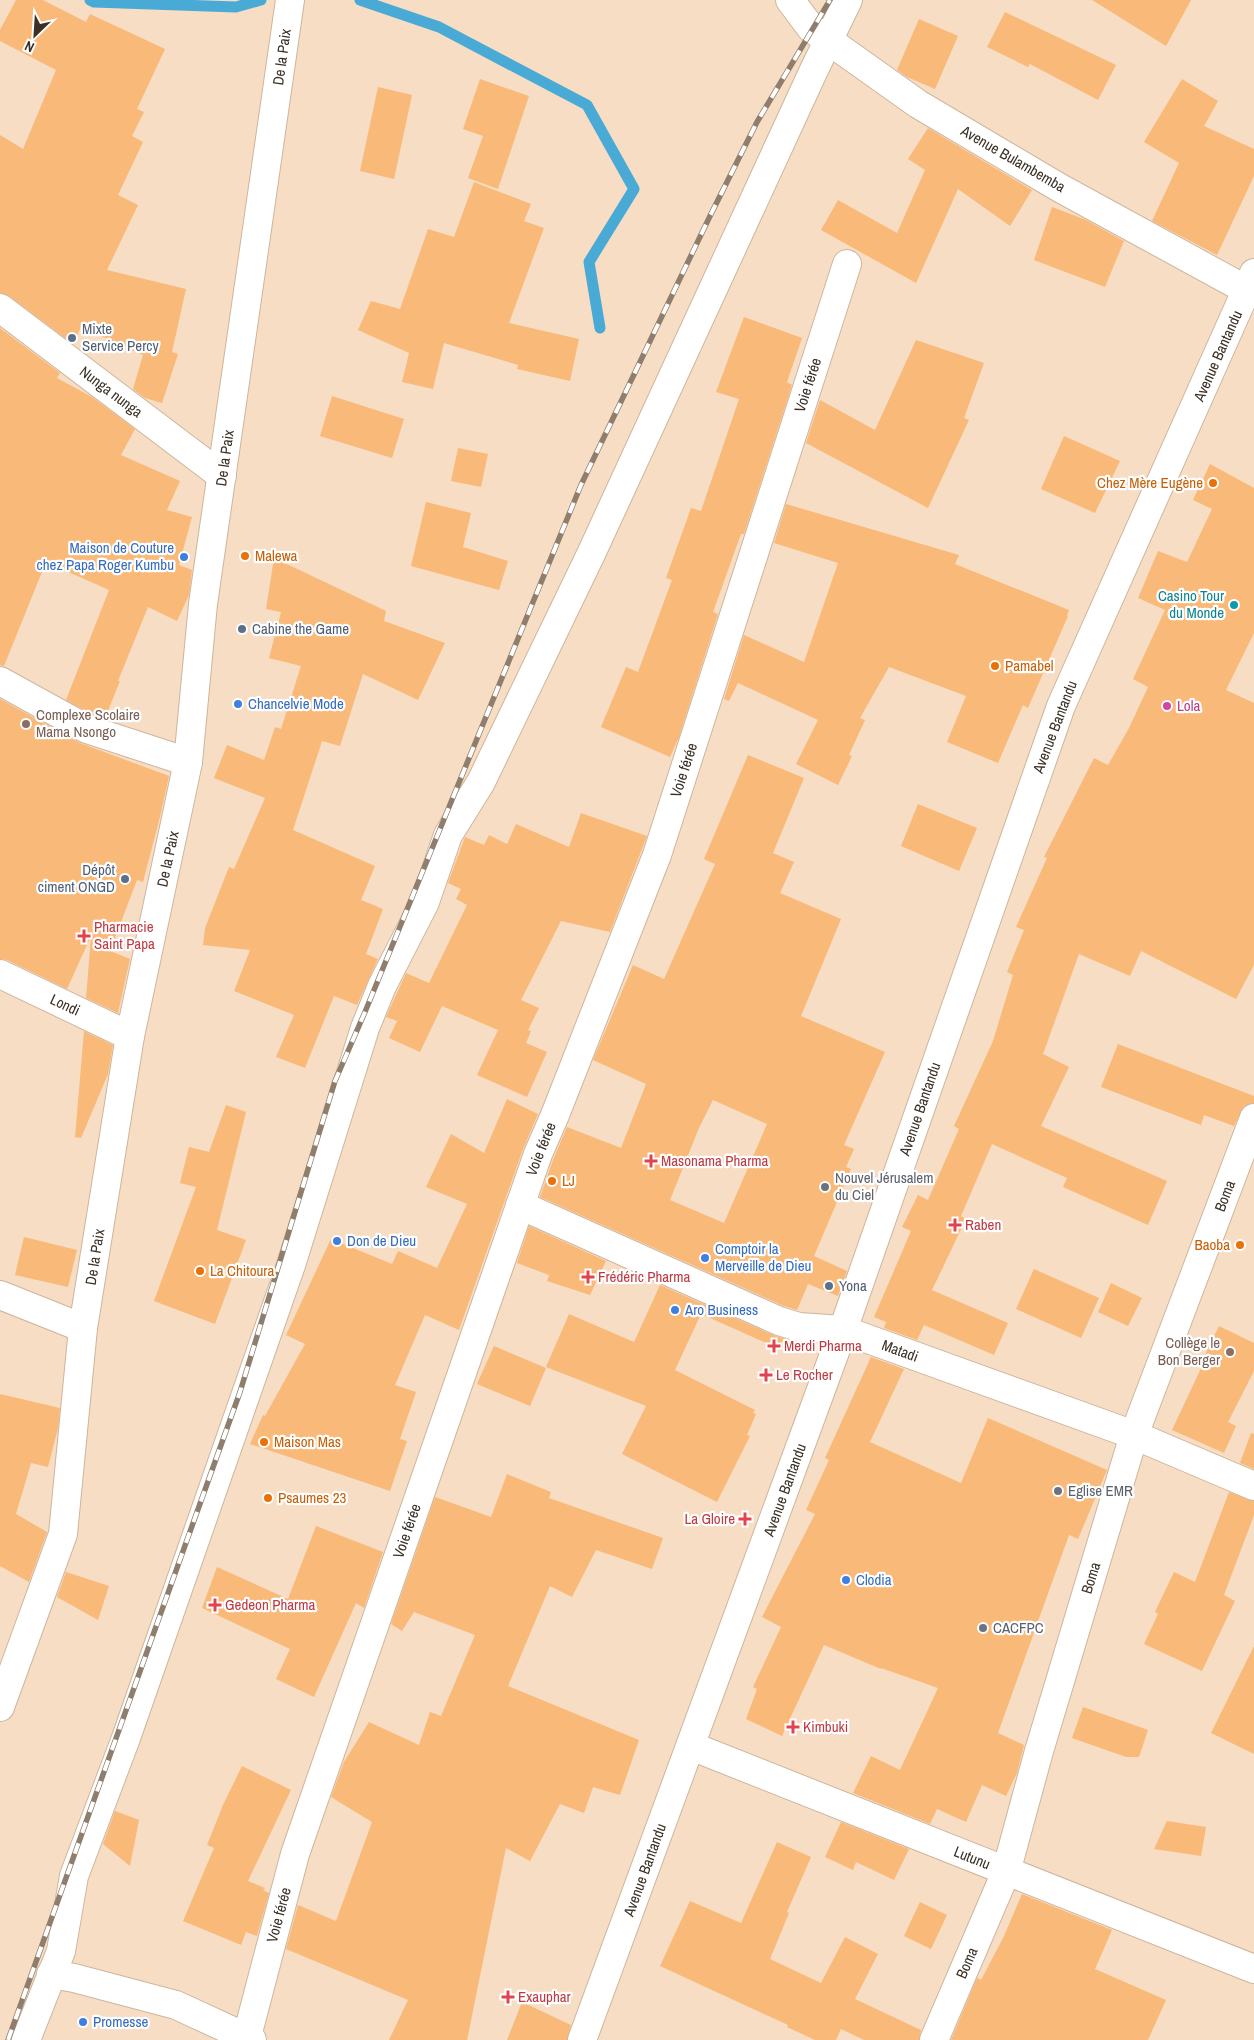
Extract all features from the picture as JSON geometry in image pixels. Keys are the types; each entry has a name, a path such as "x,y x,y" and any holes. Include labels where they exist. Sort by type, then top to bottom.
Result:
{"street":[{"name":"De la Paix","path":"0,1707 63,1534 83,1328 130,1036 188,762 203,604 290,0"},
{"name":"Avenue Bulambemba","path":"790,0 811,28 918,104 1060,188 1252,286"},
{"path":"26,2040 61,1951 74,1876 126,1738 291,1265 365,1028 382,986 425,902 448,835 481,782 591,554 848,0"},
{"name":"Voie férée","path":"51,1974 74,1978 176,2005 248,2039 295,1854 538,1154 657,855 847,264"},
{"name":"Avenue Bantandu","path":"582,2040 843,1330 1061,706 1252,286"},
{"name":"Nunga nunga","path":"0,308 222,476"},
{"path":"0,681 87,729 188,762"},
{"name":"Londi","path":"0,974 130,1036"},
{"name":"Boma","path":"934,2040 1006,1872 1039,1752 1134,1435 1254,1118"},
{"name":"Matadi","path":"520,1205 779,1321 799,1327 843,1330 1134,1435 1254,1486"},
{"path":"0,1296 83,1328"},
{"name":"Lutunu","path":"691,1746 1254,1970"}],"building":[{"path":"16,0 43,0 86,22 90,14 165,49 137,109 144,112 132,136 143,142 118,195 138,205 107,270 186,289 172,352 178,354 162,403 145,398 133,389 143,355 81,327 73,344 9,296 0,293 0,135 23,149 56,70 0,41 0,30"},
{"path":"1092,0 1191,0 1166,46"},
{"path":"1005,12 1116,65 1098,100 1030,64 1028,67 987,47"},
{"path":"919,19 958,36 935,89 907,77 897,70"},
{"path":"480,79 529,96 498,189 468,178 483,136 463,129"},
{"path":"1182,79 1218,101 1204,126 1254,149 1254,176 1217,255 1152,221 1179,163 1144,142"},
{"path":"378,87 412,95 394,179 360,171"},
{"path":"928,128 1032,190 1010,226 958,189 916,283 821,230 838,200 897,233 925,170 908,159"},
{"path":"474,182 531,204 524,221 544,228 509,323 579,339 570,381 517,369 518,365 444,343 433,389 402,382 409,353 358,330 371,301 400,309 428,229 454,237"},
{"path":"1052,207 1086,220 1124,241 1105,287 1034,260"},
{"path":"744,317 802,338 787,382 792,385 744,534 741,534 713,612 718,614 679,737 670,757 601,727 626,667 638,672 672,580 666,578 691,508 701,511 739,399 716,392"},
{"path":"0,328 60,373 57,378 92,397 135,429 121,455 180,481 167,510 192,517 179,565 192,570 189,595 177,621 148,607 105,718 93,715 66,700 109,590 46,562 4,666 0,665"},
{"path":"916,340 984,363 964,418 969,420 928,508 806,443 820,400 875,430"},
{"path":"332,396 404,419 392,458 320,436"},
{"path":"1064,436 1120,461 1095,513 1041,489"},
{"path":"458,448 488,454 481,487 451,481"},
{"path":"1210,464 1254,488 1254,633 1226,690 1254,703 1254,965 1236,999 1141,951 1130,976 1079,954 1043,1054 1069,1067 1041,1126 1167,1181 1148,1225 1063,1187 1067,1178 992,1144 961,1216 966,1219 932,1290 1008,1323 994,1355 924,1325 917,1340 884,1328 886,1322 874,1317 911,1231 902,1227 918,1195 928,1200 959,1129 954,1126 993,1041 1013,975 1007,972 1024,930 1016,927 1047,858 1044,857 1094,758 1108,765 1129,728 1148,687 1133,679 1165,610 1138,598 1158,551 1187,562 1212,509 1193,500"},
{"path":"426,502 471,513 463,547 508,561 499,590 411,566"},
{"path":"786,504 959,555 955,564 1069,610 1028,708 1023,705 998,763 947,742 966,696 889,667 860,718 865,720 849,755 852,756 838,785 796,764 818,720 738,683 729,701 724,699 744,635 804,662 838,563 774,543"},
{"path":"274,558 386,611 384,621 445,643 418,700 363,674 340,746 322,741 293,830 375,866 361,900 383,909 366,954 378,959 357,1005 334,996 305,1068 276,1057 294,1015 234,991 250,950 203,945 205,928 229,867 234,869 265,798 214,778 227,745 264,760 275,727 281,729 301,666 269,658 281,612 266,609"},
{"path":"0,699 80,743 169,776 143,882 137,880 110,951 130,959 118,1013 86,998 91,936 67,989 7,960 0,959"},
{"path":"748,755 804,778 773,853 794,862 780,893 841,919 801,1016 885,1052 844,1145 854,1149 846,1167 851,1169 814,1256 847,1271 838,1296 808,1284 797,1310 784,1306 540,1197 567,1127 621,1148 646,1084 593,1060 633,965 664,979 715,864 704,859","holes":["713,1100 767,1124 724,1223 670,1200 699,1128"]},
{"path":"918,804 977,828 959,871 901,846"},
{"path":"581,813 647,836 610,932 561,921 521,1000 539,1008 528,1030 531,1031 526,1043 547,1052 527,1097 477,1075 498,1030 442,1006 420,1052 389,1038 397,1021 386,1017 406,973 429,983 467,905 456,899 461,889 448,883 465,837 484,845 489,835 507,844 516,824 569,847"},
{"path":"84,1031 113,1045 108,1074 81,1138 75,1137"},
{"path":"1118,1044 1254,1096 1254,1103 1244,1106 1234,1126 1204,1115 1201,1125 1101,1087"},
{"path":"507,1099 538,1114 523,1149 459,1330 425,1315 395,1385 416,1392 400,1439 407,1441 390,1491 250,1444 263,1415 265,1416 305,1344 286,1335 331,1239 392,1264 398,1251 437,1268 467,1204 426,1187 451,1134 484,1153"},
{"path":"226,1105 246,1112 217,1230 246,1240 215,1324 154,1301 196,1187 180,1183 189,1147 209,1152"},
{"path":"529,1226 606,1261 590,1295 547,1281 549,1275 517,1263"},
{"path":"24,1237 77,1250 68,1287 15,1275"},
{"path":"1034,1269 1099,1298 1081,1338 1016,1309"},
{"path":"1111,1283 1142,1298 1128,1326 1098,1312"},
{"path":"660,1285 786,1339 782,1350 701,1314 675,1370 755,1410 753,1413 756,1414 747,1435 750,1436 717,1502 622,1454 646,1406 546,1367 569,1314 634,1342"},
{"path":"1219,1326 1254,1343 1254,1371 1228,1422 1236,1426 1224,1453 1172,1430"},
{"path":"494,1346 546,1368 530,1406 477,1384"},
{"path":"871,1357 904,1369 870,1442 961,1483 988,1418 1107,1470 1078,1539 1069,1535 998,1733 1024,1745 1017,1773 1006,1796 982,1785 966,1822 937,1809 930,1824 853,1793 871,1756 900,1770 938,1688 881,1669 824,1645 782,1736 746,1719 757,1689 753,1687 781,1627 762,1617 815,1514 806,1510 829,1460 825,1458"},
{"path":"0,1394 60,1408 58,1428 48,1467 31,1463 16,1514 47,1532 29,1582 0,1566"},
{"path":"1251,1433 1254,1434 1254,1469 1240,1463"},
{"path":"507,1474 551,1492 549,1498 663,1538 652,1569 596,1550 572,1597 550,1586 508,1686 639,1740 620,1795 593,1787 584,1813 560,1804 530,1861 506,1848 467,2040 389,2040 408,2000 286,1949 298,1905 336,1921 372,1822 331,1797 344,1762 369,1722 419,1745 430,1712 441,1716 475,1635 414,1612 402,1631 391,1624 435,1497 491,1517"},
{"path":"1229,1492 1254,1501 1254,1515 1224,1595 1235,1601 1202,1671 1144,1644 1158,1614 1155,1612 1174,1572 1195,1582"},
{"path":"316,1526 383,1552 364,1608 356,1603 314,1697 276,1679 290,1649 202,1608 217,1567 288,1599"},
{"path":"66,1572 109,1586 98,1620 57,1597"},
{"path":"1254,1646 1254,1754 1211,1733"},
{"path":"1083,1707 1148,1730 1139,1757 1126,1757 1072,1738"},
{"path":"242,1766 291,1790 248,1881 265,1888 263,1890 269,1893 257,1936 246,1932 241,1945 183,1921 214,1848 207,1845 223,1805"},
{"path":"115,1811 139,1820 130,1866 103,1844"},
{"path":"1167,1821 1206,1827 1201,1856 1154,1849"},
{"path":"841,1822 909,1849 894,1880 856,1862 853,1870 825,1857"},
{"path":"777,1842 811,1857 787,1912 789,1913 770,1959 821,1983 845,1937 878,1954 855,1999 921,2030 919,2040 864,2040 841,2029 836,2040 815,2040 787,2027 788,2025 660,1966 690,1901 741,1923"},
{"path":"1022,1894 1112,1930 1095,1969 1166,2000 1148,2040 951,2040 977,1978 981,1980 1004,1936"},
{"path":"920,1902 947,1915 931,1949 904,1936"},
{"path":"522,2002 571,2025 567,2040 507,2040"}],"waterway":[{"path":"90,0 94,2 236,7 261,0"},
{"path":"360,0 439,27 587,105 634,189 589,262 600,328"}],"railway":[{"path":"8,2040 240,1392 335,1081 581,485 757,122 830,0"}],"place":[{"name":"Mixte Service Percy","path":"72,338"},
{"name":"Chez Mère Eugène","path":"1213,483"},
{"name":"Malewa","path":"245,556"},
{"name":"Maison de Couture chez Papa Roger Kumbu","path":"184,557"},
{"name":"Casino Tour du Monde","path":"1234,605"},
{"name":"Cabine the Game","path":"242,629"},
{"name":"Pamabel","path":"995,666"},
{"name":"Chancelvie Mode","path":"238,704"},
{"name":"Lola","path":"1167,706"},
{"name":"Complexe Scolaire Mama Nsongo","path":"26,724"},
{"name":"Dépôt ciment ONGD","path":"125,879"},
{"name":"Pharmacie Saint Papa","path":"84,936"},
{"name":"Masonama Pharma","path":"651,1161"},
{"name":"LJ","path":"552,1181"},
{"name":"Nouvel Jérusalem du Ciel","path":"825,1187"},
{"name":"Raben","path":"955,1225"},
{"name":"Don de Dieu","path":"337,1241"},
{"name":"Baoba","path":"1240,1245"},
{"name":"Comptoir la Merveille de Dieu","path":"705,1258"},
{"name":"La Chitoura","path":"200,1271"},
{"name":"Frédéric Pharma","path":"588,1277"},
{"name":"Yona","path":"829,1286"},
{"name":"Aro Business","path":"675,1310"},
{"name":"Merdi Pharma","path":"774,1346"},
{"name":"Collège le Bon Berger","path":"1230,1352"},
{"name":"Le Rocher","path":"766,1375"},
{"name":"Maison Mas","path":"264,1442"},
{"name":"Eglise EMR","path":"1058,1491"},
{"name":"Psaumes 23","path":"268,1498"},
{"name":"La Gloire","path":"745,1519"},
{"name":"Clodia","path":"846,1580"},
{"name":"Gedeon Pharma","path":"215,1605"},
{"name":"CACFPC","path":"983,1628"},
{"name":"Kimbuki","path":"793,1727"},
{"name":"Exauphar","path":"508,1997"},
{"name":"Promesse","path":"83,2022"}]}
